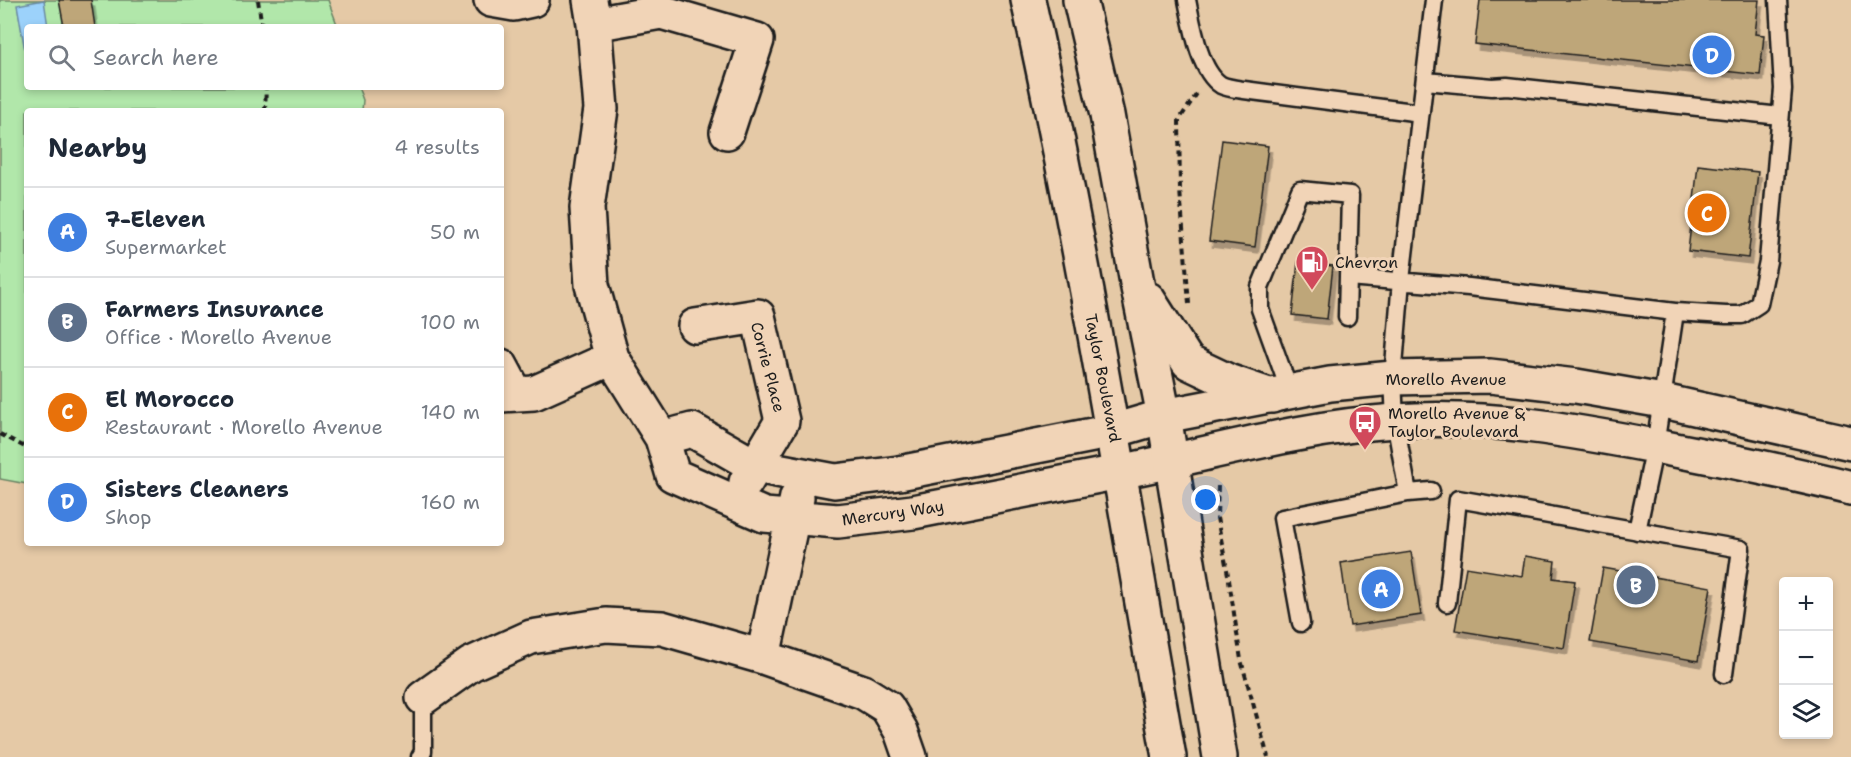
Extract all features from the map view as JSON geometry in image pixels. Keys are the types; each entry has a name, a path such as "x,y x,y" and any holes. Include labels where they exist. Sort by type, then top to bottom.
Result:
{"street":[{"path":"491,0 514,4 532,0"},
{"name":"Taylor Boulevard","path":"1028,0 1047,85 1113,431 1169,757"},
{"path":"1080,0 1107,115 1164,416 1220,757"},
{"path":"592,12 661,12 757,40 727,132"},
{"name":"Mercury Way","path":"592,12 601,109 587,208 592,285 612,358 662,438 674,475 764,515 838,522 913,512 1119,472"},
{"path":"1137,283 1188,362 1228,381 1281,394"},
{"name":"Corrie Place","path":"695,326 758,316 782,421 754,466 737,503"},
{"path":"504,377 509,395 534,393 612,358"},
{"name":"Morello Avenue","path":"1113,431 1164,416 1330,384 1393,378 1490,376 1576,386 1663,401 1851,443"},
{"path":"1119,472 1315,430 1395,421 1462,419 1540,426 1655,446 1791,473 1851,488"},
{"path":"662,438 692,430 754,466 834,482 899,473 1113,431"},
{"path":"763,657 800,475"},
{"path":"423,698 471,664 531,637 606,625 662,628 763,657 863,692 887,707 901,730 910,757"}],"lane":[{"path":"1187,0 1193,33 1210,75 1222,86 1421,113"},
{"path":"1408,493 1395,421 1393,378 1401,280 1434,0"},
{"path":"1348,277 1401,280 1675,312 1742,315 1759,304 1768,261 1783,89 1778,0"},
{"path":"1425,81 1530,88 1780,116"},
{"path":"1281,394 1260,309 1260,287 1300,190 1350,195 1347,317"},
{"path":"1637,531 1663,401 1675,312"},
{"path":"1301,623 1282,518 1408,493 1431,491"},
{"path":"1447,603 1458,499 1741,549 1724,674"},
{"path":"420,757 423,752 423,698"}],"path":[{"path":"258,0 262,24"},
{"path":"1191,314 1180,190 1179,120 1210,75"},
{"path":"265,108 266,90"},
{"path":"0,434 24,446"},
{"path":"1218,486 1217,518 1241,660 1268,757"}],"green space":[{"path":"0,0 328,0 337,24 24,24 24,90 359,90 363,100 362,108 24,108 24,483 0,479"}],"water":[{"path":"44,0 48,24 24,24 24,45 17,5"}],"building":[{"path":"59,0 91,0 95,24 63,24"},
{"path":"1480,0 1759,0 1755,34 1764,35 1760,75 1475,44"},
{"path":"1222,140 1268,146 1255,247 1209,241"},
{"path":"1698,165 1758,172 1748,258 1688,251"},
{"name":"Chevron","path":"1298,262 1333,266 1327,319 1292,315"},
{"path":"1411,552 1421,615 1350,626 1341,563"},
{"path":"1525,556 1555,561 1553,578 1575,581 1564,648 1455,630 1466,567 1522,576"},
{"path":"1603,568 1711,587 1698,661 1590,642"}],"place":[{"name":"Sisters Cleaners","path":"1712,55"},
{"name":"El Morocco","path":"1707,213"},
{"name":"Chevron","path":"1312,291"},
{"name":"Morello Avenue & Taylor Boulevard","path":"1365,451"},
{"name":"Farmers Insurance","path":"1636,585"},
{"name":"7-Eleven","path":"1381,589"}]}
